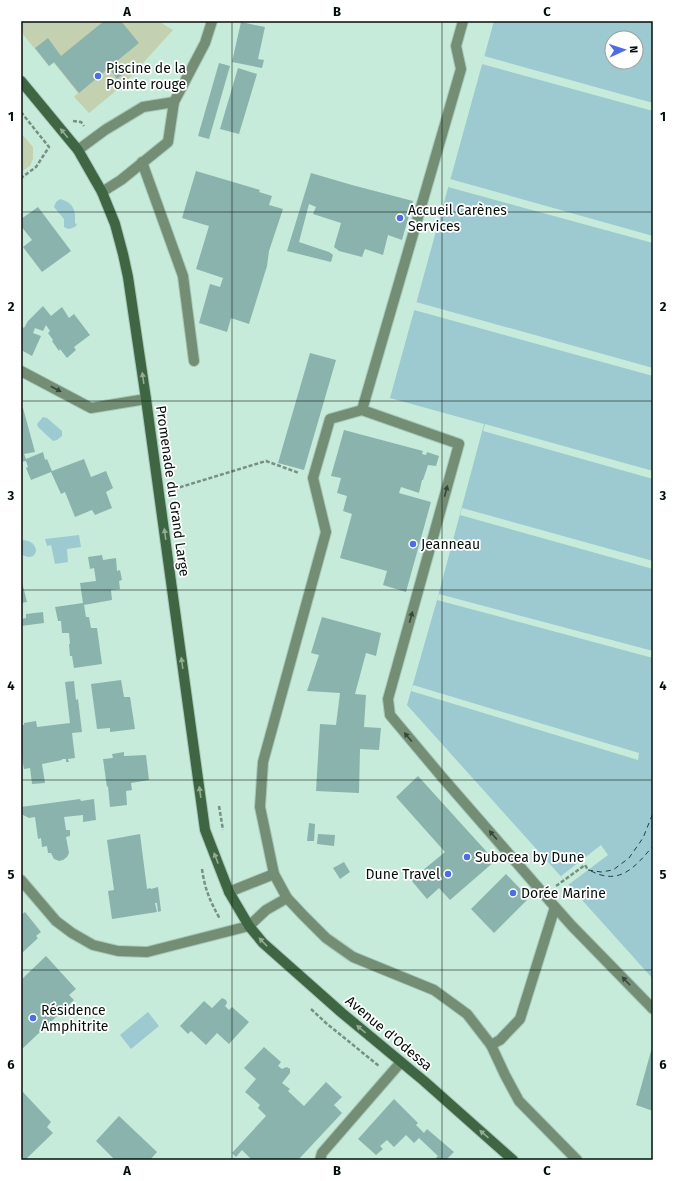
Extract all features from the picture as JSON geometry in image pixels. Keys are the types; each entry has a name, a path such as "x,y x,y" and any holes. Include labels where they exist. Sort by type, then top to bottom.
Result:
{"street":[{"path":"102,192 120,180 168,142 174,102 205,42 212,21"},
{"path":"362,410 461,69 456,46 463,21"},
{"name":"Promenade du Grand Large","path":"21,81 78,150 102,192 115,224 128,277 205,830 229,892 249,926"},
{"path":"78,150 105,130 143,107 174,102"},
{"path":"142,162 183,276 194,361"},
{"path":"21,371 91,408 146,399"},
{"path":"577,1160 519,1100 491,1045 467,1014 434,990 353,958 326,938 287,898 274,874 260,807 263,762 326,532 313,478 330,419 362,410 459,444 388,699 390,715 555,907 653,1009"},
{"path":"229,892 274,874"},
{"path":"21,880 56,921 72,933 93,945 118,951 147,952 249,926 266,910 287,898"},
{"path":"491,1045 500,1040 520,1019 555,907"},
{"name":"Avenue d'Odessa","path":"249,926 263,943 336,1008 401,1062 513,1160"},
{"path":"320,1160 322,1153 401,1062"}],"path":[{"path":"21,112 49,147 36,167 21,178"},
{"path":"174,489 266,461 313,478"},
{"path":"556,886 585,865 588,870"}],"green space":[{"name":"Piscine de la Pointe rouge","path":"21,21 158,21 173,30 123,85 89,113 74,97 78,93 54,63 49,66 21,32"},
{"path":"21,133 33,147 33,159 30,166 21,172"}],"water":[{"path":"494,21 653,21 653,979 407,705 484,424 390,398"},
{"path":"60,199 68,202 73,208 75,223 77,225 72,228 67,229 64,227 64,219 54,207 56,202"},
{"path":"43,417 47,418 62,431 62,436 57,440 53,441 38,427 37,424"},
{"path":"79,535 81,547 67,549 68,562 55,564 51,545 47,546 45,539"},
{"path":"21,540 28,541 34,545 36,550 34,555 28,557 21,554"},
{"path":"148,1012 159,1026 131,1049 120,1035"}],"pier":[{"path":"484,56 653,103 653,111 482,64"},
{"path":"450,179 653,236 653,243 448,187"},
{"path":"416,302 653,368 653,376 414,310"},
{"path":"485,424 653,471 653,479 483,431"},
{"path":"462,508 653,561 653,569 460,515"},
{"path":"439,594 653,651 653,658 437,600"},
{"path":"413,685 639,753 638,760 411,691"},
{"path":"601,845 608,855 568,885 561,876"}],"building":[{"path":"104,21 121,21 139,43 117,61 126,72 117,79 109,68 79,93 54,62 49,66 35,48 48,38 61,56"},
{"path":"241,22 265,27 258,59 264,60 262,68 232,62"},
{"path":"219,63 230,66 209,139 198,136"},
{"path":"238,68 257,74 239,134 220,129"},
{"path":"196,171 260,190 259,192 272,196 269,205 283,209 269,251 267,266 249,324 231,318 227,332 199,323 210,284 220,287 223,278 196,269 209,226 182,218"},
{"path":"311,173 413,201 402,240 388,235 383,255 365,249 362,257 339,251 334,247 341,223 313,214 316,207 309,204 299,242 329,252 333,255 331,262 287,251"},
{"path":"38,207 71,251 42,272 23,247 32,240 21,226 21,219"},
{"path":"43,306 51,316 62,307 69,318 74,314 90,335 74,347 76,350 67,358 60,349 59,351 52,341 53,340 48,333 50,331 46,325 43,331 35,328 33,333 41,336 32,356 21,350 21,326 24,328 28,321"},
{"path":"310,353 336,360 304,470 278,463"},
{"path":"21,408 23,408 35,452 24,454 26,459 43,452 45,460 47,459 52,471 84,459 91,477 106,471 113,488 106,492 112,508 95,515 92,510 75,517 65,492 61,494 51,472 31,480 26,468 28,467 26,461 21,462"},
{"path":"344,430 423,451 422,454 426,455 427,452 439,456 436,466 428,465 419,493 401,487 399,493 431,502 406,592 383,585 387,571 340,558 352,514 343,511 347,496 337,493 341,478 331,476"},
{"path":"102,555 103,560 116,558 117,571 120,570 122,580 119,581 120,589 111,590 112,600 84,605 86,617 89,617 91,628 97,628 102,664 74,668 72,656 70,656 69,633 62,633 61,621 58,621 55,607 83,603 80,583 96,581 94,568 90,569 88,557"},
{"path":"21,578 27,602 21,603"},
{"path":"43,612 44,623 21,626 21,619 26,618 26,614"},
{"path":"322,617 381,633 376,656 366,653 355,694 366,695 364,727 381,728 379,750 360,749 359,793 316,791 320,724 336,725 340,693 307,691 319,655 311,653"},
{"path":"121,680 124,697 130,697 135,729 110,732 110,728 97,729 91,684"},
{"path":"74,681 82,732 72,733 75,758 68,759 69,762 66,762 66,759 62,759 42,764 45,783 32,784 30,768 24,769 21,751 21,725 36,721 37,727 70,723 65,682"},
{"path":"124,752 124,756 146,755 149,780 131,783 132,790 126,791 127,805 110,807 103,759 113,758 112,754"},
{"path":"418,776 495,861 450,900 439,888 427,899 411,880 445,852 396,797"},
{"path":"80,799 81,801 94,799 96,820 83,822 83,815 64,817 66,830 70,830 70,836 66,837 69,853 67,857 59,861 54,859 51,853 48,853 47,846 42,847 41,838 38,839 35,817 29,818 21,814 21,807"},
{"path":"309,823 315,824 314,841 307,841"},
{"path":"140,834 147,889 158,887 161,911 158,912 157,903 155,903 157,912 112,919 108,891 114,890 107,840"},
{"path":"318,834 335,835 334,846 317,844"},
{"path":"344,862 350,872 340,879 333,868"},
{"path":"506,874 529,898 494,933 471,909"},
{"path":"25,912 41,932 36,936 38,938 21,954 21,915"},
{"name":"Résidence Amphitrite","path":"46,956 76,989 69,995 74,1000 21,1050 21,980"},
{"path":"222,998 226,1000 227,1003 225,1006 229,1010 232,1007 249,1022 229,1044 217,1033 206,1045 191,1031 188,1034 180,1026 204,1001 212,1008"},
{"path":"653,1044 653,1111 636,1105"},
{"path":"264,1047 281,1062 278,1066 282,1069 287,1067 290,1069 290,1073 282,1083 290,1089 288,1091 304,1106 326,1082 342,1097 334,1105 342,1113 298,1160 252,1160 242,1150 236,1157 232,1153 266,1116 258,1108 260,1105 245,1092 256,1079 244,1068"},
{"path":"21,1090 51,1122 47,1127 53,1133 25,1160 21,1160"},
{"path":"394,1099 418,1123 416,1125 424,1133 427,1129 454,1152 446,1160 436,1160 435,1159 438,1156 419,1138 414,1143 406,1135 394,1147 387,1140 380,1146 383,1149 376,1155 358,1139"},
{"path":"119,1116 157,1152 150,1160 115,1160 96,1141"}],"ferry route":[{"path":"588,870 601,872 613,870 629,858 643,838 653,813"},
{"path":"591,871 601,875 619,875 633,867 653,846"}],"place":[{"name":"Piscine de la Pointe rouge","path":"98,76"},
{"name":"Accueil Carènes Services","path":"400,218"},
{"name":"Jeanneau","path":"413,544"},
{"name":"Subocea by Dune","path":"467,857"},
{"name":"Dune Travel","path":"448,874"},
{"name":"Dorée Marine","path":"513,893"},
{"name":"Résidence Amphitrite","path":"33,1018"}]}
